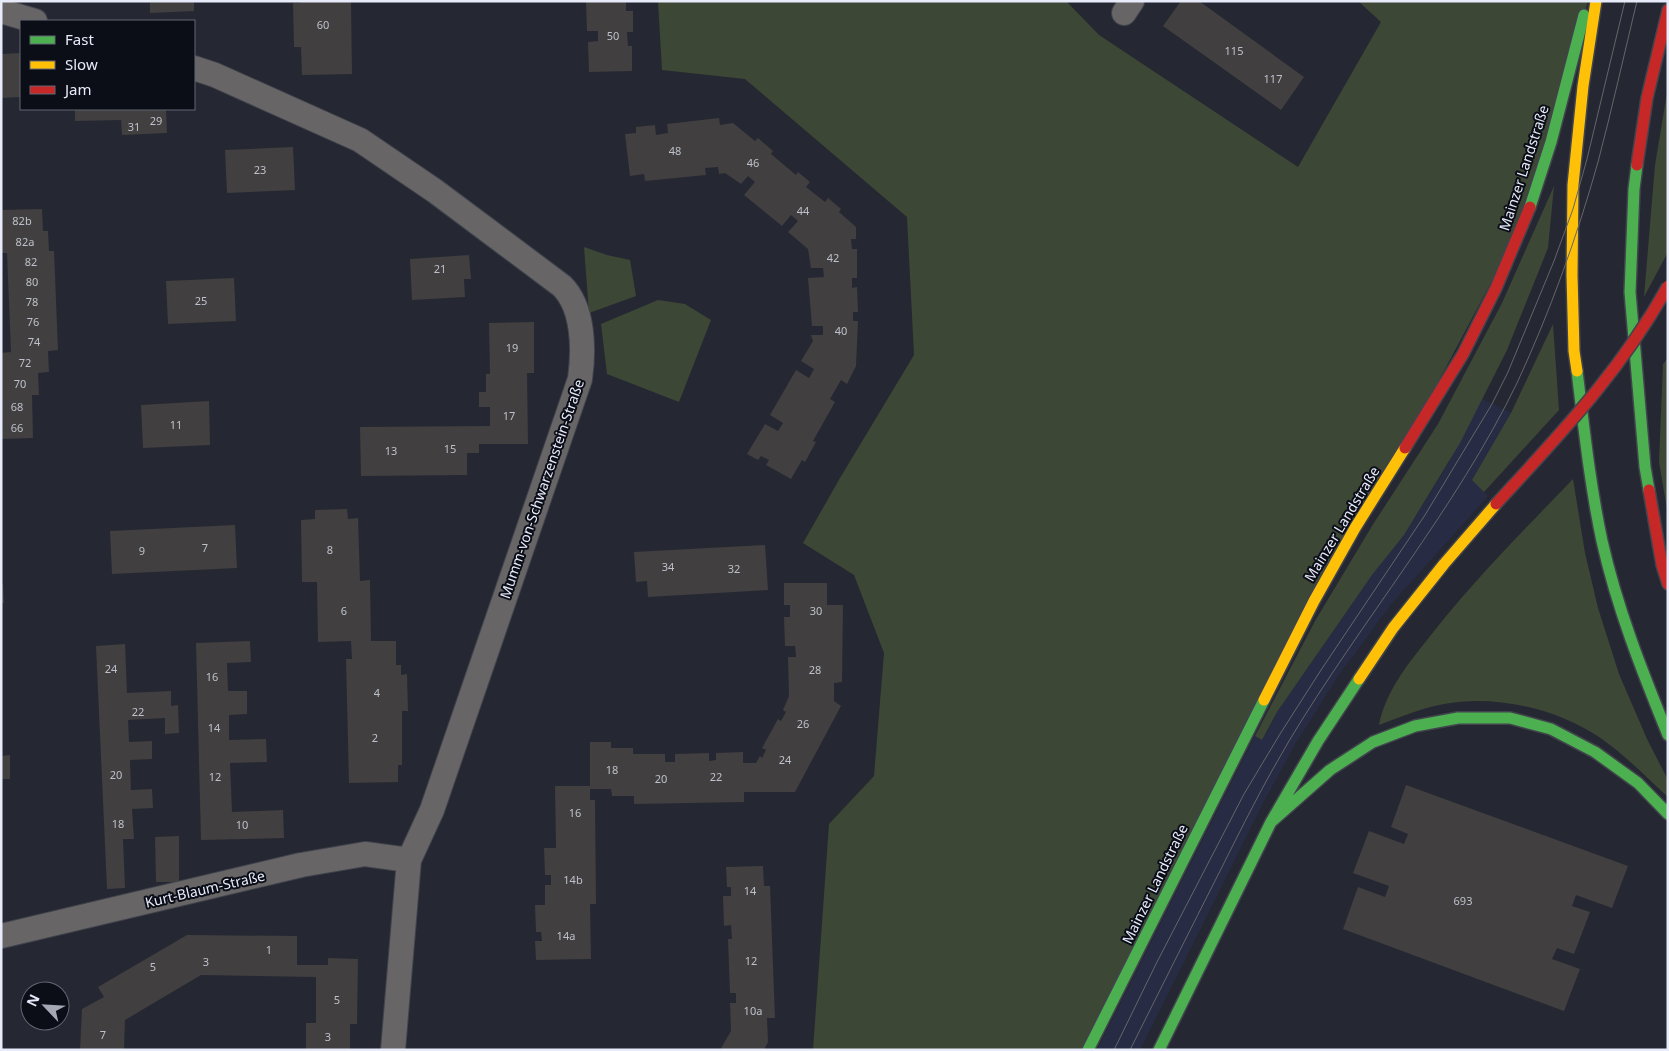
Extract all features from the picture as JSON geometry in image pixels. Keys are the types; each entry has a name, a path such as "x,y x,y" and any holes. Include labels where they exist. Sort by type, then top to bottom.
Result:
{"main road":[{"name":"Mainzer Landstraße","path":"1088,1050 1314,601 1355,528 1463,354 1496,288 1528,211 1551,142 1588,1"},
{"path":"1596,1 1583,86 1573,185 1572,275 1574,351 1588,458 1602,541 1627,632 1668,735"},
{"path":"1668,10 1647,98 1636,180 1630,292 1645,467 1662,565 1668,584"},
{"path":"1160,1050 1271,822 1318,741 1393,628 1444,564 1602,386 1634,343 1658,306 1668,286"},
{"path":"1271,822 1330,770 1373,742 1415,726 1458,718 1510,718 1551,729 1595,752 1638,783 1668,814"}],"street":[{"path":"1,11 32,20"},
{"name":"Mumm-von-Schwarzenstein-Straße","path":"195,68 360,140 435,191 554,280 569,293 575,305 581,339 580,380 432,810 409,860 393,1050"},
{"name":"Kurt-Blaum-Straße","path":"1,936 310,864 365,854 409,860"},
{"path":"1083,1050 1101,1027"}],"shaded area":[{"path":"1482,399 1511,413 1472,480 1488,496 1392,603 1338,676 1296,743 1263,803 1140,1050 1097,1050 1255,736 1263,740 1277,712 1372,575 1404,535 1445,469"}],"green space":[{"path":"658,1 1066,1 1099,35 1298,167 1381,22 1358,1 1588,1 1529,211 1083,1050 813,1050 829,824 874,776 884,653 854,575 803,543 914,355 907,217 745,79 662,70"},
{"path":"1668,87 1668,252 1644,297 1655,165"},
{"path":"1554,186 1548,248 1507,350 1460,443 1404,535 1372,575 1277,712 1262,740 1255,736 1315,621 1372,526 1438,424 1502,303"},
{"path":"584,247 630,260 636,296 589,313"},
{"path":"658,300 685,304 711,320 679,402 607,374 601,324"},
{"path":"1553,324 1559,410 1484,492 1472,480 1511,413"},
{"path":"1668,358 1668,515 1659,462 1663,364"},
{"path":"1573,479 1585,553 1598,608 1619,674 1647,739 1668,780 1668,797 1628,760 1585,728 1566,719 1526,706 1485,701 1464,701 1428,708 1379,725 1386,702 1405,669 1419,650 1479,578"}],"building":[{"path":"150,1 194,1 194,11 150,13"},
{"path":"300,1 351,1 352,74 302,75 301,47 294,47 293,3 300,3"},
{"path":"586,1 626,1 626,11 633,11 633,32 627,32 628,46 632,46 632,71 589,72 588,42 598,41 598,31 587,31"},
{"path":"1181,1 1199,1 1304,77 1281,110 1163,26"},
{"path":"20,53 20,97 1,98 1,54"},
{"path":"75,110 166,110 167,133 122,135 121,120 75,121"},
{"path":"719,118 720,125 733,123 755,141 758,138 773,151 771,154 796,175 798,172 810,182 806,187 825,202 828,198 841,209 839,212 856,227 856,239 851,239 852,249 857,249 857,278 852,278 852,288 857,287 858,312 853,312 853,321 858,321 856,366 847,384 841,380 830,399 835,402 813,441 816,442 805,462 802,460 791,479 766,465 769,460 761,456 758,460 747,454 765,424 778,431 783,423 770,415 796,370 809,378 814,369 801,361 813,341 811,335 823,335 823,326 812,326 808,278 824,277 823,268 811,268 808,249 788,232 798,221 791,215 782,226 744,195 755,182 748,176 741,184 725,173 719,174 718,167 705,168 706,175 645,181 644,174 630,176 625,134 636,133 636,127 655,125 656,135 668,133 667,124"},
{"path":"293,147 295,190 227,193 225,150"},
{"path":"42,209 43,231 48,231 49,251 54,251 58,350 48,351 49,372 38,373 39,395 32,395 33,438 1,439 1,353 11,352 7,253 2,253 1,210"},
{"path":"469,255 471,279 464,279 465,297 412,300 410,259"},
{"path":"234,278 236,321 168,324 166,281"},
{"path":"534,322 534,373 527,373 528,444 479,444 479,453 467,453 467,475 361,476 360,427 490,426 490,407 479,407 479,392 486,392 486,374 490,374 489,323"},
{"path":"209,401 210,445 143,448 141,405"},
{"path":"347,509 348,519 358,518 360,581 370,580 371,641 396,641 396,665 401,665 401,675 407,674 408,711 402,711 402,765 398,765 398,782 349,783 346,659 352,659 351,641 318,642 317,582 302,582 301,520 315,519 315,510"},
{"path":"235,525 237,568 112,574 110,531"},
{"path":"765,545 768,590 648,597 647,581 636,582 634,552"},
{"path":"784,583 827,583 827,605 843,605 842,682 834,683 834,701 841,706 795,792 744,792 744,802 634,804 634,796 612,796 611,789 590,789 590,800 595,800 596,904 590,904 591,959 536,960 535,941 542,941 541,932 536,932 535,905 545,905 545,885 551,885 551,875 545,875 544,848 556,848 555,786 590,786 590,742 611,742 611,748 633,748 633,754 665,754 665,762 675,762 675,754 709,753 709,761 716,760 716,753 743,752 743,763 756,763 760,756 762,758 766,750 762,748 778,719 781,721 786,712 783,710 789,696 788,657 796,657 795,646 785,646 784,617 790,617 790,605 784,605"},
{"path":"3,584 4,603 1,603 1,585"},
{"path":"250,641 251,662 227,663 228,691 247,691 247,714 229,715 229,740 266,739 267,762 230,763 232,812 283,810 284,838 201,840 196,643"},
{"path":"125,644 127,693 171,691 171,706 178,705 179,733 165,734 165,718 128,720 129,742 152,741 152,759 130,760 131,790 152,789 153,808 132,809 134,839 123,839 125,888 107,889 96,646"},
{"path":"10,755 10,779 1,779 1,756"},
{"path":"1406,785 1628,866 1612,908 1576,895 1572,906 1590,912 1574,954 1557,948 1552,959 1580,969 1564,1011 1343,929 1358,887 1385,897 1389,886 1353,873 1369,831 1404,844 1408,834 1391,827"},
{"path":"179,836 179,882 156,882 155,837"},
{"path":"763,866 764,886 770,886 775,1018 767,1018 768,1042 764,1050 720,1050 731,1031 730,1003 736,1003 736,993 730,993 728,939 732,939 731,925 724,926 723,896 731,896 731,887 727,887 726,867"},
{"path":"187,935 297,936 297,965 328,965 328,958 358,959 357,1024 350,1024 350,1050 306,1050 306,1023 316,1023 316,977 201,975 125,1020 124,1050 80,1050 82,1009 104,997 98,987"}],"tram line":[{"path":"1114,1050 1157,962 1244,794 1321,670 1425,515 1492,404 1508,372 1554,261 1573,209 1625,1"},
{"path":"1130,1050 1245,822 1289,741 1346,652 1466,475 1493,430 1517,383 1552,302 1581,218 1598,162 1637,1"}],"traffic: fast":[{"path":"1530,207 1551,142 1584,15"},
{"path":"1637,165 1634,189 1630,292 1645,467 1649,490"},
{"path":"1577,371 1594,499 1608,566 1631,639 1668,735"},
{"path":"1159,1050 1271,822 1318,741 1359,679"},
{"path":"1088,1050 1264,700"},
{"path":"1271,822 1330,770 1373,742 1415,726 1458,718 1510,718 1551,729 1595,752 1638,783 1668,814"}],"traffic: slow":[{"path":"1577,371 1574,351 1572,275 1573,185 1583,86 1596,1"},
{"path":"1264,700 1314,601 1355,528 1405,448"},
{"path":"1359,679 1393,628 1444,564 1496,504"}],"traffic: jam":[{"path":"1637,165 1647,98 1668,10"},
{"path":"1405,448 1463,354 1496,288 1530,207"},
{"path":"1496,504 1567,426 1610,374 1650,317 1668,286"},
{"path":"1649,490 1662,565 1668,584"}]}
